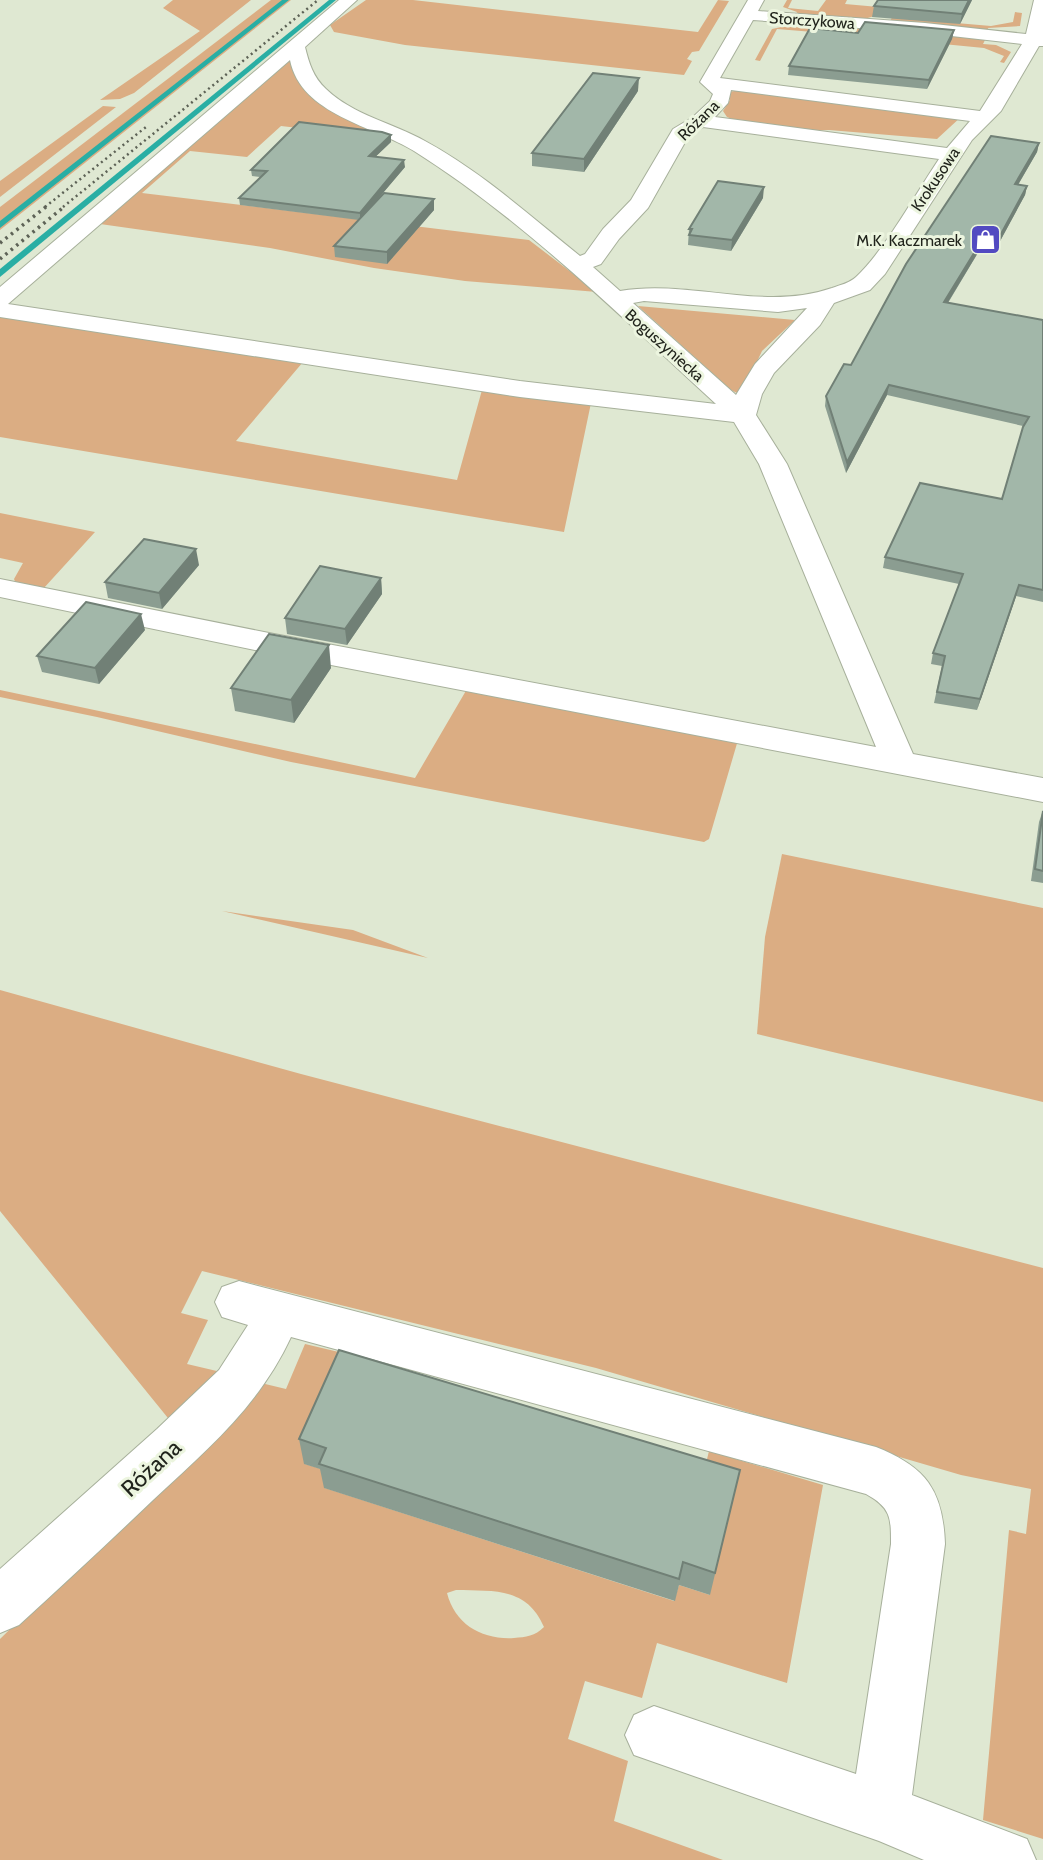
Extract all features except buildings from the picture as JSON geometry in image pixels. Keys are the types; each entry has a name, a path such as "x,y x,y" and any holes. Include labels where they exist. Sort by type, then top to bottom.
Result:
{"street":[{"path":"0,299 349,0"},
{"name":"Krokusowa","path":"615,299 644,293 778,305 825,298 862,285 877,269 965,136 986,117 1038,41 1042,0"},
{"name":"Storczykowa","path":"752,7 1038,41"},
{"name":"Różana","path":"577,265 593,259 611,234 640,203 680,132 701,121 719,103 723,92 709,82 752,7"},
{"name":"Boguszyniecka","path":"296,46 301,69 319,93 346,112 402,136 449,164 510,209 553,248 577,265 743,415 773,464 899,761"},
{"path":"709,82 986,117"},
{"path":"701,121 952,155"},
{"path":"0,310 509,387 743,415 749,394 764,369 812,320 825,298"},
{"path":"0,588 286,646 1043,790"},
{"name":"Różana","path":"0,1606 175,1446 236,1386 261,1350 259,1307 876,1472 900,1484 913,1500 918,1519 918,1544 880,1812"},
{"path":"654,1735 880,1812 965,1847 1006,1860"}],"shaded area":[{"path":"173,0 251,0 134,93 120,99 100,100 200,31 163,8"},
{"path":"271,0 291,0 0,230 0,207"},
{"path":"366,0 413,0 698,32 718,0 729,1 699,51 692,52 687,59 692,61 684,75 405,45 334,32 330,25"},
{"path":"787,0 792,0 788,8 818,11 826,0 847,0 845,4 901,9 898,18 991,26 1013,22 1015,12 1022,13 1020,26 988,28 987,34 890,21 895,12 891,11 861,20 795,16 797,12 783,7"},
{"path":"793,22 866,25 862,36 777,29 760,61 755,60 772,29 791,25"},
{"path":"877,29 986,38 983,44 996,45 1011,52 1004,63 1000,62 1004,56 984,48 871,37"},
{"path":"291,58 296,73 393,139 281,126 247,157 190,151 142,193 529,240 597,292 465,281 374,268 270,248 100,224"},
{"path":"741,90 962,116 937,139 829,130 802,131 742,123 727,117 723,111 730,100 728,92"},
{"path":"103,106 116,107 0,197 0,181"},
{"path":"638,306 795,320 762,351 741,395 731,390"},
{"path":"0,316 303,362 236,441 457,480 482,390 591,403 564,532 0,437"},
{"path":"0,513 95,532 43,589 16,584 14,579 23,563 0,558"},
{"path":"467,689 738,740 709,839 704,842 291,762 0,697 0,690 415,778"},
{"path":"782,854 1043,908 1043,1102 757,1034 765,937"},
{"path":"222,911 353,930 428,958"},
{"path":"0,990 301,1074 1043,1268 1043,1839 983,1820 1009,1530 1026,1534 1031,1489 961,1475 596,1368 202,1271 181,1313 208,1320 187,1364 221,1372 172,1423 0,1211"},
{"path":"305,1344 398,1366 388,1389 305,1464 331,1472 325,1488 674,1601 679,1585 710,1595 701,1484 709,1451 823,1485 787,1683 657,1643 642,1698 585,1681 568,1739 628,1761 614,1821 723,1860 0,1860 0,1639 261,1383 286,1389","holes":["456,1590 496,1592 519,1598 537,1614 544,1627 534,1634 518,1638 481,1633 456,1614 447,1593"]}],"waterway":[{"path":"0,225 286,0"},
{"path":"0,274 333,0"}],"railway":[{"path":"63,207 318,0"},
{"path":"45,207 146,127"},
{"path":"0,243 47,206"},
{"path":"0,259 65,206"}],"place":[{"name":"M.K. Kaczmarek","path":"985,240"}]}
